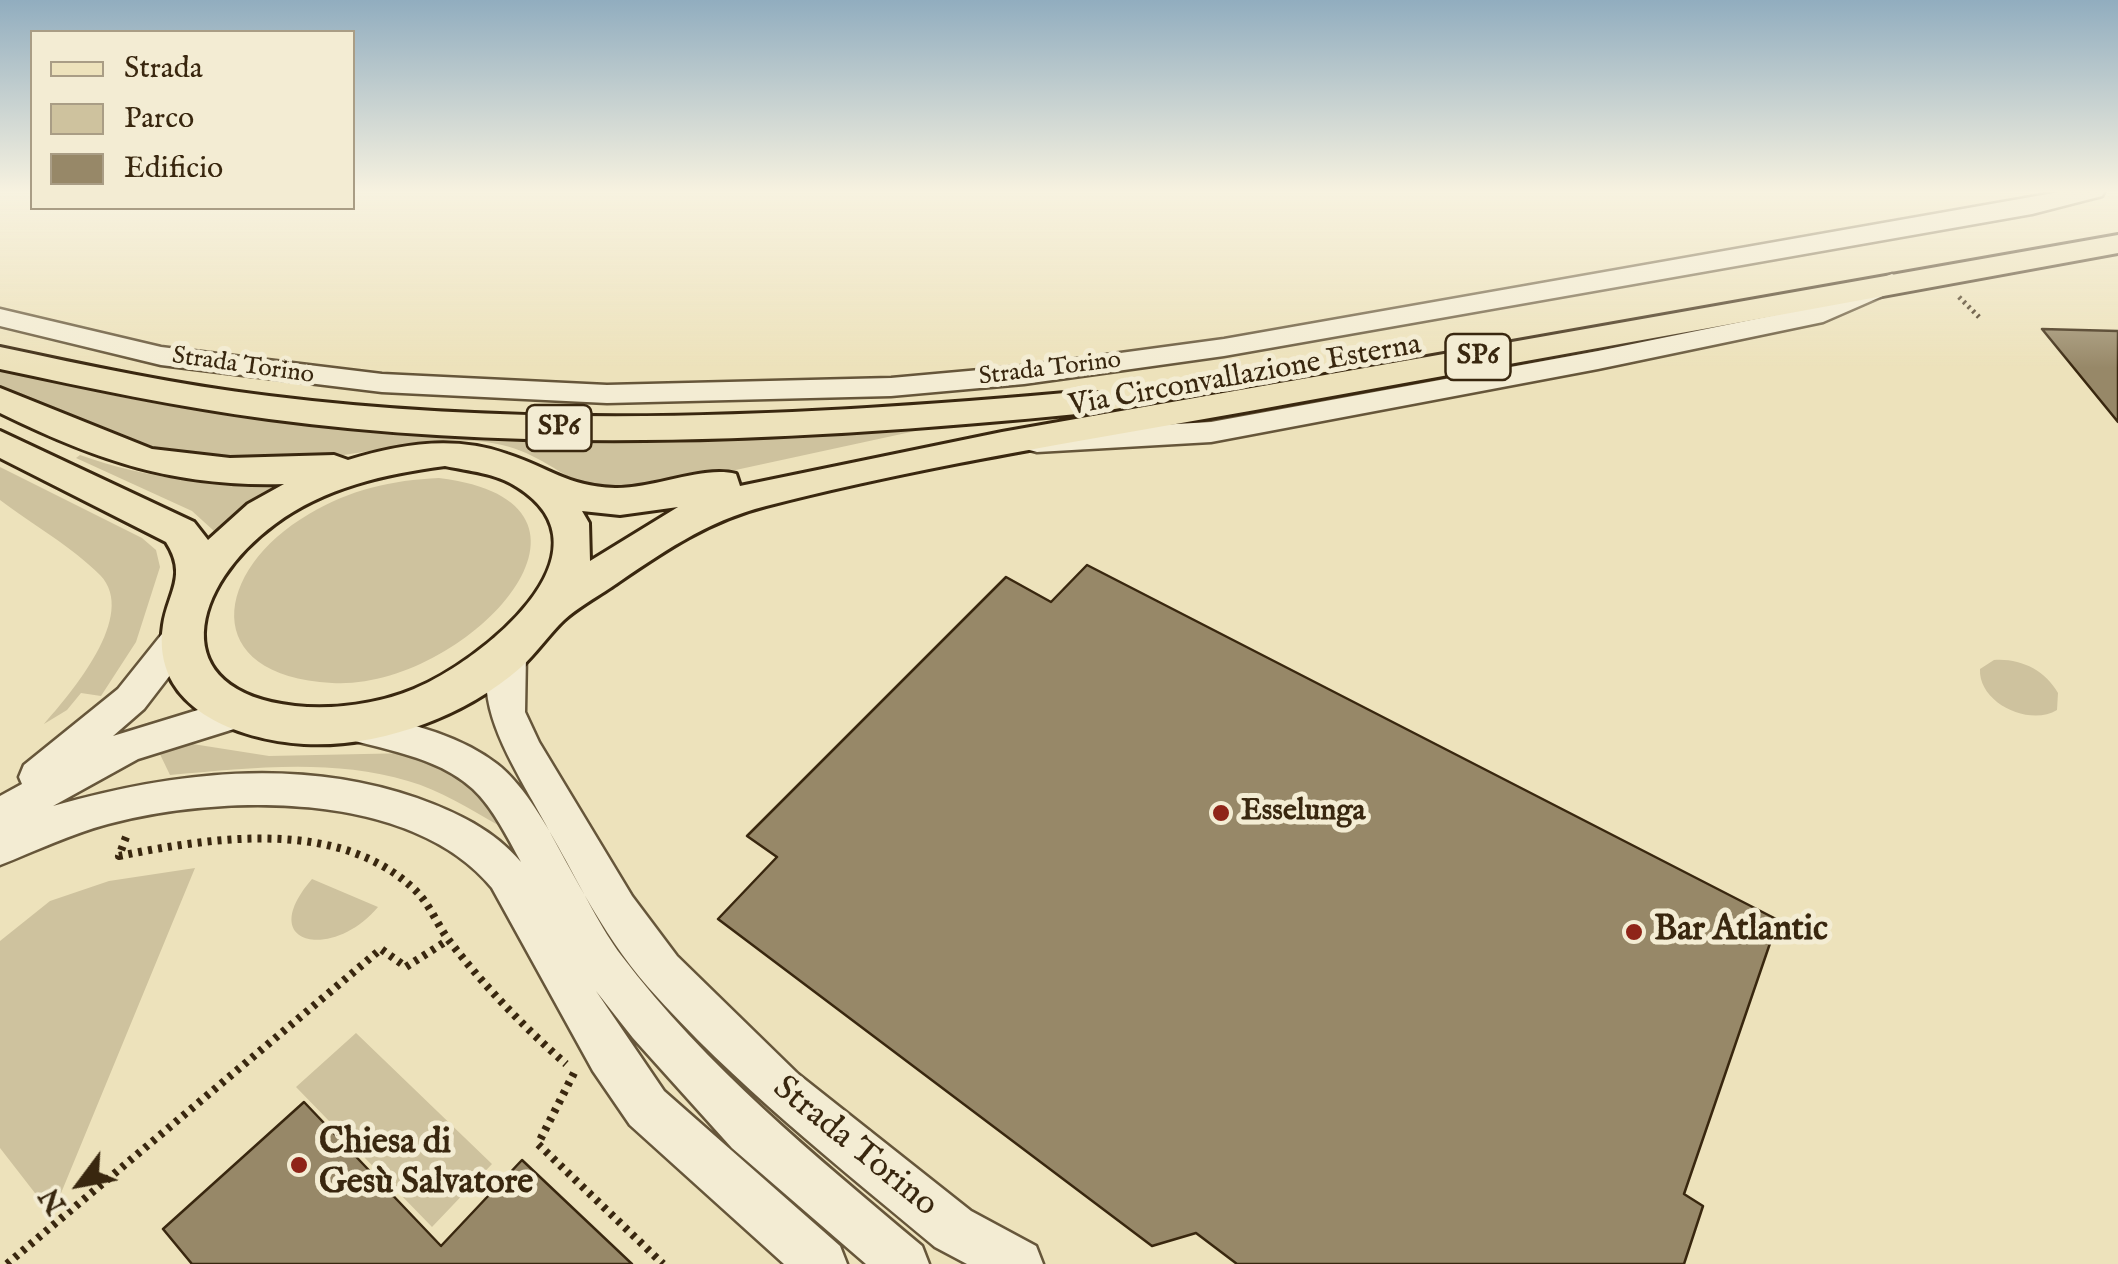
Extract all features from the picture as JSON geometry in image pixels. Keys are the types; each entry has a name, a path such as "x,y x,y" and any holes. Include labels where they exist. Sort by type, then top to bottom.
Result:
{"main road":[{"name":"Via Circonvallazione Esterna","path":"552,491 598,503 645,502 807,462 1122,398 1965,250"},
{"name":"Via Circonvallazione Esterna","path":"551,608 655,537 722,506 839,476 2082,250"},
{"name":"SP6","path":"0,358 186,397 320,415 480,426 644,430 849,424 1122,398"},
{"name":"SP6","path":"0,399 104,446 162,464 256,471 365,466 445,454 481,457 522,470 552,491 566,510 572,534 568,573 551,608 508,654 436,698 348,724 297,726 237,713 202,690 186,662 182,634 198,583 222,550 260,516 311,486 365,466"},
{"path":"0,443 180,532 192,545 198,583"}],"street":[{"name":"Strada Torino","path":"0,317 64,337 178,359 349,382 504,392 663,394 894,387 1033,374 1242,344 1780,250"},
{"path":"0,808 130,699 182,634"},
{"name":"Strada Torino","path":"508,654 508,712 524,750 617,910 662,971 710,1024 796,1102 954,1229 1018,1264"},
{"path":"0,816 126,747 237,713"},
{"name":"Strada Torino","path":"348,724 434,747 487,778 508,804 604,967 689,1070 748,1130 904,1264"},
{"path":"0,847 54,822 140,802 213,792 289,788 348,795 400,808 452,829 486,853 510,878 609,1056 648,1108 822,1264"},
{"path":"547,950 604,967"}],"path":[{"path":"140,802 119,856 232,839 319,846 356,854 392,870 418,892 448,940 518,1022 574,1071 538,1144 663,1264"},
{"path":"6,1264 381,948 406,967 448,940"}],"green space":[{"path":"0,368 126,398 223,414 422,435 622,441 920,430 625,494 585,485 521,451 476,441 435,441 336,456 276,460 216,459 156,451 96,432 0,387"},
{"path":"80,455 179,479 281,485 214,531 192,511 76,458"},
{"path":"0,467 142,538 156,550 160,567 136,642 101,696 81,693 67,710 44,724 96,653 111,611 110,592 89,565 0,500"},
{"path":"439,478 498,494 526,522 529,556 511,593 477,628 433,658 383,678 332,683 289,676 258,662 241,641 234,617 239,590 253,563 277,537 309,514 355,493 404,481"},
{"path":"1994,660 2013,661 2039,672 2058,693 2057,710 2033,716 1996,701 1987,692 1980,669"},
{"path":"180,742 269,756 412,753 464,779 507,820 498,825 420,785 349,769 290,767 170,775 156,746"},
{"path":"195,868 52,1215 0,1148 0,941 50,901 109,881"},
{"path":"312,879 378,907 341,935 322,940 306,938 296,932 292,919 296,902"},
{"path":"356,1033 492,1164 432,1227 296,1087"}],"building":[{"path":"2042,329 2118,331 2118,422"},
{"path":"1087,565 1778,920 1684,1194 1703,1206 1684,1264 1237,1264 1196,1233 1152,1246 718,919 777,857 747,836 1006,577 1051,602"},
{"name":"Chiesa di Gesù Salvatore","path":"304,1102 441,1246 522,1160 632,1264 192,1264 163,1229"}],"place":[{"name":"Esselunga","path":"1221,813"},
{"name":"Bar Atlantic","path":"1634,932"},
{"name":"Chiesa di Gesù Salvatore","path":"299,1165"}]}
